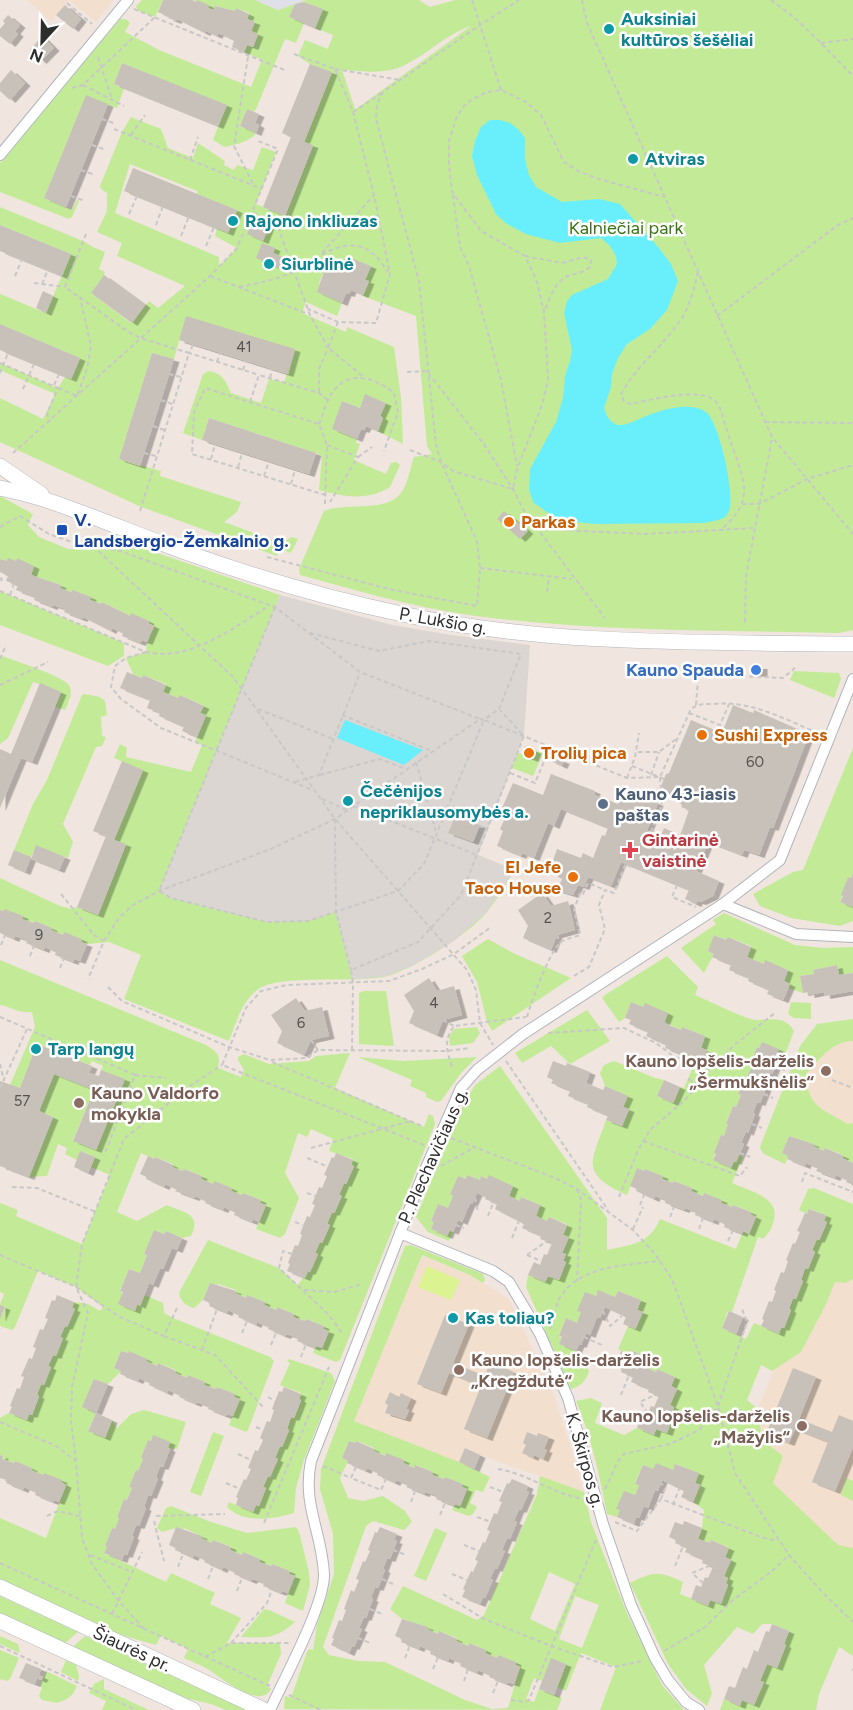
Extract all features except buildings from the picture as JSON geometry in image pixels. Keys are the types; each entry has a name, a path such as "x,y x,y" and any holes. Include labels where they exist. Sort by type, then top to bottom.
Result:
{"main road":[{"name":"P. Lukšio g.","path":"0,466 51,501"},
{"name":"P. Lukšio g.","path":"0,488 51,501 189,553 261,577 351,602 449,623 542,635 617,640 853,644"},
{"name":"Šiaurės pr.","path":"0,1587 264,1710"},
{"name":"Šiaurės pr.","path":"0,1621 193,1710"}],"street":[{"path":"0,155 126,2"},
{"name":"P. Plechavičiaus g.","path":"270,1710 301,1643 321,1593 324,1577 322,1554 308,1494 311,1461 422,1177 462,1088 477,1070 523,1034 710,913 780,861 853,679"},
{"path":"723,904 796,934 853,937"},
{"name":"K. Škirpos g.","path":"400,1233 493,1271 509,1282 545,1346 568,1398 596,1501 631,1605 655,1658 678,1693 699,1710"}],"path":[{"path":"472,0 501,90"},
{"path":"353,112 519,0"},
{"path":"582,0 587,23 772,437 853,534"},
{"path":"771,0 782,7 821,43 853,76"},
{"path":"126,2 154,17 287,71"},
{"path":"67,3 101,31"},
{"path":"124,106 83,85 154,17"},
{"path":"821,43 853,39"},
{"path":"93,42 112,99"},
{"path":"294,54 335,69 400,80"},
{"path":"248,55 234,146 255,186"},
{"path":"308,309 338,322 376,323 390,274 374,195 353,112 335,69"},
{"path":"267,557 393,590 477,606 480,568 477,541 441,462 436,445 419,280 376,118 377,103 384,90"},
{"path":"518,468 501,380 469,266 460,247 449,165 449,141 457,116 471,100 487,92 501,90 526,102 542,115 564,162 578,171 599,179 664,197"},
{"path":"130,135 145,115"},
{"path":"102,118 116,124"},
{"path":"114,129 262,189"},
{"path":"190,160 198,137"},
{"path":"14,453 210,276 237,248 278,149 258,141"},
{"path":"92,144 106,150"},
{"path":"81,170 96,175"},
{"path":"453,192 481,231 525,256 562,263 583,257 591,260 590,267 584,272 560,281 544,312"},
{"path":"321,254 374,195"},
{"path":"71,196 85,201"},
{"path":"129,214 137,196"},
{"path":"156,225 163,206"},
{"path":"252,212 276,222 310,315 328,348 364,377 381,384 394,393 398,412 384,452"},
{"path":"181,236 189,216"},
{"path":"717,316 838,225 853,218"},
{"path":"206,246 214,227"},
{"path":"65,287 86,234"},
{"path":"239,287 273,281 295,271 321,254 335,248 351,246 364,248 374,254 390,274"},
{"path":"513,489 548,381 544,312 536,279 525,256"},
{"path":"15,276 22,259"},
{"path":"42,284 48,270"},
{"path":"698,272 682,319 664,342 640,366 621,394 624,401 631,404 685,395 702,395 713,399 720,408 745,482 741,504 734,520 719,531"},
{"path":"210,276 310,315"},
{"path":"34,283 65,287 140,338 319,393 329,401"},
{"path":"77,396 87,369 91,346 80,297"},
{"path":"319,393 319,369 338,322"},
{"path":"140,511 193,345"},
{"path":"0,373 8,353"},
{"path":"217,362 220,353"},
{"path":"243,370 246,361"},
{"path":"2,364 77,396"},
{"path":"23,388 34,364"},
{"path":"270,378 272,369"},
{"path":"407,372 427,371 483,443 513,489 524,511 605,618"},
{"path":"50,421 47,414 59,374"},
{"path":"169,374 181,377"},
{"path":"250,402 259,375"},
{"path":"325,504 327,445 319,424 332,393 345,381 364,377"},
{"path":"319,424 205,388 194,412 192,454 325,495"},
{"path":"161,400 173,404"},
{"path":"765,422 853,423"},
{"path":"153,426 165,430"},
{"path":"745,622 746,576 772,437"},
{"path":"211,460 215,444"},
{"path":"327,445 358,457"},
{"path":"330,502 358,457 372,447"},
{"path":"410,450 441,462 453,471 513,489"},
{"path":"144,453 156,456"},
{"path":"237,468 242,453"},
{"path":"264,476 269,461"},
{"path":"741,504 759,504 807,479 853,465"},
{"path":"291,484 295,470"},
{"path":"0,527 20,516 49,534 69,541 120,551 270,605 360,672 627,778 651,776 662,778"},
{"path":"537,529 646,534 754,528"},
{"path":"93,546 232,676 335,819 467,970 476,990 480,1023 486,1036 610,1213"},
{"path":"480,568 574,579"},
{"path":"547,592 549,576"},
{"path":"0,578 2,579 0,583"},
{"path":"9,595 14,584"},
{"path":"0,591 146,652 162,656 201,646 270,605"},
{"path":"41,609 43,604"},
{"path":"159,891 275,607"},
{"path":"70,621 72,615"},
{"path":"99,633 102,627"},
{"path":"159,891 171,898 267,922 308,921 398,891 424,864 484,720 499,709 521,654 429,641 379,651 310,633"},
{"path":"129,645 131,639"},
{"path":"0,659 6,645"},
{"path":"146,652 126,658 115,666 111,687 121,699 161,728 313,790"},
{"path":"0,685 48,662"},
{"path":"648,839 662,805 662,778 689,713 696,705 699,667 720,675 783,678 796,667"},
{"path":"319,775 360,672"},
{"path":"696,705 729,703 756,707 830,737"},
{"path":"718,731 729,703"},
{"path":"256,709 333,740"},
{"path":"499,709 525,736"},
{"path":"689,713 725,725"},
{"path":"342,716 433,751"},
{"path":"88,980 104,941 119,918 133,905 159,891 271,849 335,819 480,719"},
{"path":"627,778 636,752 639,734"},
{"path":"351,970 418,942 461,895 525,736"},
{"path":"636,752 659,752 678,738"},
{"path":"510,773 535,783 550,747"},
{"path":"651,776 659,752"},
{"path":"295,782 380,759 406,770"},
{"path":"416,762 437,834"},
{"path":"632,766 651,776"},
{"path":"320,798 348,810"},
{"path":"353,806 477,855"},
{"path":"335,819 336,912 353,984 352,1050"},
{"path":"479,826 488,830"},
{"path":"523,1034 530,1005 548,963 560,943 580,935 574,910 580,893 583,894 588,883 614,893 625,865 636,868"},
{"path":"677,885 672,897 710,913"},
{"path":"574,976 589,967 605,929 599,905 605,890"},
{"path":"61,894 94,935 104,941"},
{"path":"144,1629 118,1600 92,1564 82,1538 71,1422 72,1387 88,1313 76,1287 82,1244 124,1139 194,1083 222,1065 246,1008 261,992 287,985 389,981 454,954 490,927"},
{"path":"1,945 5,935"},
{"path":"557,935 560,943"},
{"path":"30,957 34,946"},
{"path":"60,968 64,958"},
{"path":"108,987 122,1001 229,1047 270,1060 424,1127"},
{"path":"619,1197 650,1130 686,1099 708,1071 734,1045 775,1013"},
{"path":"443,1020 454,1026 554,1014"},
{"path":"0,1017 135,1075 166,1078"},
{"path":"452,1068 447,1051 447,1035 454,1026"},
{"path":"546,1033 624,1028 656,1043 673,1056 708,1071"},
{"path":"0,1088 27,1029"},
{"path":"311,1040 318,1050"},
{"path":"270,1060 306,1058 318,1050 447,1051 470,1048"},
{"path":"0,1064 4,1082"},
{"path":"222,1065 434,1148"},
{"path":"775,1066 785,1070"},
{"path":"104,1156 135,1075"},
{"path":"688,1079 699,1085"},
{"path":"832,1080 853,1088"},
{"path":"764,1094 773,1098"},
{"path":"311,1148 411,1121"},
{"path":"752,1124 762,1128"},
{"path":"447,1136 555,1178 577,1189 633,1230 660,1261 672,1279 718,1406 735,1473 789,1555 853,1622"},
{"path":"643,1141 740,1176 747,1167"},
{"path":"422,1177 475,1147"},
{"path":"740,1153 750,1157"},
{"path":"307,1158 328,1167"},
{"path":"802,1182 805,1173 853,1192"},
{"path":"12,1188 37,1188 96,1212"},
{"path":"577,1189 581,1200 577,1281"},
{"path":"307,1192 316,1196"},
{"path":"633,1230 644,1195"},
{"path":"475,1198 478,1212"},
{"path":"488,1216 493,1203"},
{"path":"670,1217 674,1207"},
{"path":"699,1229 703,1218"},
{"path":"512,1238 519,1221"},
{"path":"295,1222 303,1225"},
{"path":"456,1225 464,1228"},
{"path":"728,1241 733,1230"},
{"path":"541,1261 527,1255 547,1242"},
{"path":"292,1254 283,1251 279,1268 329,1315 342,1333"},
{"path":"0,1255 76,1287 118,1316 215,1355 264,1408"},
{"path":"545,1346 562,1293 586,1274 607,1268 660,1261"},
{"path":"304,1290 333,1292 362,1284"},
{"path":"164,1336 177,1308"},
{"path":"202,1350 217,1309"},
{"path":"498,1469 512,1471 570,1497 596,1501 603,1495 618,1461 624,1454 670,1444 699,1430 718,1406 747,1322 742,1309"},
{"path":"603,1311 610,1326 622,1316"},
{"path":"242,1333 247,1321"},
{"path":"272,1345 276,1333"},
{"path":"584,1337 602,1345"},
{"path":"301,1357 306,1344"},
{"path":"264,1523 328,1367"},
{"path":"621,1395 629,1375"},
{"path":"648,1413 640,1402 655,1395"},
{"path":"268,1397 275,1401"},
{"path":"0,1422 56,1446 76,1461"},
{"path":"256,1427 263,1430"},
{"path":"238,1454 251,1460"},
{"path":"311,1461 381,1490 386,1479"},
{"path":"351,1478 356,1467"},
{"path":"511,1700 525,1702 529,1700 602,1520 637,1531 660,1499 664,1488 661,1483"},
{"path":"226,1484 240,1489"},
{"path":"490,1487 503,1492"},
{"path":"673,1505 679,1489"},
{"path":"411,1502 415,1491"},
{"path":"660,1499 778,1541"},
{"path":"440,1515 444,1503"},
{"path":"47,1516 58,1511 80,1516"},
{"path":"156,1516 225,1514"},
{"path":"477,1516 491,1522"},
{"path":"154,1521 164,1561"},
{"path":"464,1545 479,1551"},
{"path":"675,1566 683,1546"},
{"path":"393,1550 406,1555"},
{"path":"112,1614 142,1552"},
{"path":"178,1567 183,1554"},
{"path":"89,1555 132,1572"},
{"path":"443,1593 484,1619 551,1646 613,1667 655,1658 673,1644 705,1627 733,1600 772,1571 789,1555"},
{"path":"0,1563 321,1710"},
{"path":"208,1579 213,1566"},
{"path":"703,1584 692,1573 709,1566"},
{"path":"452,1574 467,1580"},
{"path":"237,1591 243,1578"},
{"path":"382,1579 393,1584"},
{"path":"205,1657 231,1643 267,1603 272,1590"},
{"path":"370,1609 382,1614"},
{"path":"358,1638 370,1643"},
{"path":"231,1643 301,1643"},
{"path":"0,1646 136,1710"},
{"path":"405,1658 410,1646"},
{"path":"433,1669 438,1657"},
{"path":"464,1681 468,1669"},
{"path":"493,1693 498,1681"}],"shaded area":[{"path":"27,0 69,0 51,21"},
{"path":"69,0 113,0 96,22"},
{"path":"255,0 307,0 278,10"},
{"name":"Čečėnijos nepriklausomybės a.","path":"280,595 392,625 530,645 524,736 478,855 515,870 486,913 454,941 414,965 387,976 352,980 336,912 308,921 267,922 171,898 159,891"},
{"name":"Kauno lopšelis-darželis „Šermukšnėlis“","path":"853,1025 853,1142 782,1113 816,1029"},
{"name":"Kauno lopšelis-darželis „Kregždutė“","path":"422,1255 470,1275 509,1299 553,1392 584,1492 481,1455 474,1469 354,1421"},
{"name":"Kauno lopšelis-darželis „Mažylis“","path":"820,1256 853,1269 853,1564 806,1531 744,1444"}],"green space":[{"path":"142,0 163,0 155,17 138,11 136,6"},
{"path":"192,0 255,0 278,10 295,4 290,17 304,23 296,43 285,39 256,109 254,112 247,109 240,126 256,133 250,139 225,147 213,140 226,106 122,63 114,84 124,89 117,108 86,96 44,198 72,210 77,200 79,201 72,217 69,219 0,192 0,163 120,19 126,19 130,23 125,32 159,50 251,87 261,62 265,61 244,52 247,45 253,47 258,35 251,31 255,22 247,19 249,13 236,8 235,11 215,6 214,10 208,8 209,5"},
{"name":"Kalniečiai park","path":"307,0 419,0 430,7 455,0 853,0 853,630 839,633 654,629 515,621 426,607 300,575 299,569 324,511 333,508 376,505 394,499 405,485 414,457 432,454 427,446 416,316 363,296 369,282 365,280 371,266 351,258 345,271 327,264 319,283 342,303 337,316 306,302 302,313 346,332 347,327 394,347 401,397 403,444 378,431 383,418 380,416 386,403 366,395 360,408 342,401 333,429 357,439 356,443 360,444 354,460 386,474 391,463 396,462 400,465 390,487 364,496 319,490 322,456 209,418 202,440 183,433 203,374 209,371 218,374 226,382 231,393 261,403 269,379 284,382 295,350 186,317 174,359 152,353 119,459 161,471 160,476 241,502 237,512 224,522 281,543 292,537 298,539 291,553 280,549 277,556 139,506 0,442 0,398 43,419 55,394 0,370 0,363 58,388 65,377 71,379 80,358 0,324 0,294 46,313 71,254 0,225 0,207 105,252 99,269 105,272 104,275 91,293 131,323 149,301 158,308 185,286 117,256 122,243 97,232 107,211 107,193 100,186 122,132 131,117 161,129 168,148 193,158 198,143 225,161 224,165 234,170 237,165 253,170 262,147 276,152 256,204 285,216 313,146 304,142 332,72 310,64 298,56 305,40 328,49 333,35 315,28 322,9 304,2 296,4","holes":["471,26 356,109 355,109 342,70 378,72 398,68","130,164 237,210 228,232 217,228 215,236 237,248 219,266 219,257 115,213"]},
{"path":"0,496 33,514 28,525 39,537 68,549 91,550 101,538 125,542 280,595 273,613 514,751 532,759 536,751 543,753 533,776 509,767 475,854 515,870 487,912 468,930 441,949 412,966 388,976 300,980 267,985 257,990 243,1007 229,1041 124,999 141,955 109,942 87,944 81,942 82,939 64,933 63,935 35,921 34,923 22,919 23,916 0,910 0,878 60,906 72,909 77,907 98,915 126,845 114,840 142,770 114,758 120,744 127,748 126,757 191,772 202,745 195,742 206,716 200,713 203,705 180,695 178,698 163,692 166,684 143,675 142,678 133,674 126,658 146,652 147,642 154,626 148,623 149,621 132,614 130,616 103,602 101,604 90,600 90,597 73,590 71,592 60,588 61,585 31,575 34,566 17,559 7,561 0,559"},
{"path":"0,591 124,643 124,656 108,666 0,625"},
{"path":"2,656 60,679 67,683 71,693 65,710 55,707 61,692 33,682 8,738 0,744 0,659"},
{"path":"794,671 839,673 841,679 834,698 790,680"},
{"path":"82,695 100,697 105,701 107,715 101,717 102,736 106,737 102,746 96,747 63,824 73,842 68,858 36,846 31,857 14,850 33,804 47,780"},
{"path":"853,748 853,873 851,878 848,877 840,902 853,907 853,921 840,926 791,918 760,906 753,894 793,872 803,870"},
{"path":"724,913 795,945 823,948 853,947 853,973 839,975 837,965 813,970 814,974 800,976 803,993 788,988 790,984 784,981 788,970 766,961 764,964 747,957 751,946 728,937 726,940 715,935 708,951 714,954 704,973 681,948 716,924 713,920"},
{"path":"488,939 513,953 571,978 492,1031 487,1022 477,982 462,956"},
{"path":"667,956 698,987 695,995 751,1019 782,1020 794,1031 782,1063 777,1061 779,1049 757,1047 750,1065 752,1066 738,1094 741,1095 736,1107 733,1106 726,1123 728,1125 724,1136 721,1135 713,1160 736,1162 739,1155 743,1157 732,1183 761,1195 775,1211 769,1232 763,1239 758,1237 732,1312 728,1311 722,1328 746,1339 754,1323 779,1333 781,1327 784,1328 793,1298 796,1298 803,1281 801,1280 805,1268 808,1269 815,1252 812,1250 817,1239 820,1240 827,1222 824,1221 826,1215 810,1209 807,1214 799,1210 808,1189 814,1188 853,1204 853,1279 845,1283 835,1282 801,1352 772,1371 761,1365 747,1400 758,1409 762,1440 783,1456 773,1483 838,1545 853,1548 853,1656 839,1647 819,1694 816,1710 720,1710 724,1699 740,1706 742,1700 754,1705 767,1664 777,1668 789,1631 772,1624 762,1624 753,1634 737,1627 704,1665 712,1693 707,1706 686,1689 668,1664 630,1583 645,1576 662,1574 683,1582 680,1594 708,1605 710,1600 720,1603 728,1585 724,1576 731,1560 725,1557 728,1547 711,1540 710,1543 698,1539 704,1510 693,1502 700,1485 695,1483 698,1473 676,1464 673,1470 653,1469 643,1465 635,1483 639,1485 635,1495 617,1509 620,1510 617,1517 607,1514 591,1443 576,1401 591,1398 602,1403 595,1423 624,1435 637,1428 654,1434 656,1429 666,1433 674,1414 670,1405 677,1389 671,1386 675,1377 657,1369 656,1372 644,1367 648,1357 631,1350 629,1354 618,1349 628,1326 636,1329 642,1312 637,1310 641,1300 618,1291 615,1297 598,1291 577,1323 566,1318 559,1336 576,1351 589,1371 583,1383 571,1389 526,1287 528,1275 545,1281 548,1276 559,1280 566,1262 563,1261 566,1254 562,1253 568,1237 563,1235 567,1224 549,1217 547,1221 536,1216 540,1205 522,1197 520,1201 509,1196 513,1186 489,1176 487,1179 481,1176 480,1180 468,1175 466,1179 458,1176 450,1194 453,1196 448,1208 438,1204 431,1221 434,1222 431,1229 447,1236 450,1230 453,1232 449,1241 428,1232 416,1217 453,1131 450,1129 475,1085 500,1066 607,1218 607,1250 631,1245 645,1238 651,1234 660,1219 736,1249 743,1231 749,1233 756,1217 750,1214 751,1212 734,1205 732,1207 721,1203 721,1200 704,1193 703,1196 691,1191 692,1188 675,1181 673,1183 662,1179 663,1176 645,1169 644,1171 637,1169 627,1195 601,1180 593,1165 596,1146 606,1120 622,1126 629,1110 623,1107 627,1096 605,1086 600,1073 604,1065 614,1061 664,1080 657,1096 673,1103 680,1087 684,1088 693,1067 700,1067 707,1050 701,1048 705,1036 683,1027 681,1030 631,1002 625,1018 619,1022 602,998"},
{"path":"0,960 206,1045 217,1054 218,1068 241,1077 244,1070 238,1057 244,1054 269,1064 309,1061 316,1056 350,1053 335,1088 424,1127 429,1114 433,1116 435,1124 340,1360 336,1362 313,1353 328,1331 323,1329 324,1326 293,1317 294,1314 277,1307 276,1310 264,1305 265,1302 247,1295 246,1298 235,1293 236,1290 218,1284 210,1283 203,1300 194,1308 184,1303 179,1293 208,1240 279,1268 298,1285 308,1271 310,1272 317,1254 315,1253 330,1225 327,1224 332,1212 335,1213 344,1183 346,1184 354,1167 351,1165 353,1159 329,1151 333,1139 311,1129 307,1137 298,1133 285,1173 299,1198 285,1234 280,1238 256,1229 266,1205 260,1203 261,1200 244,1193 242,1195 231,1191 231,1188 214,1181 213,1184 201,1179 202,1176 185,1169 183,1171 172,1167 173,1164 141,1153 117,1212 137,1221 167,1205 190,1215 194,1223 191,1236 182,1238 166,1231 164,1234 154,1230 144,1254 147,1255 140,1273 129,1269 120,1290 134,1311 145,1295 163,1303 164,1313 173,1318 270,1357 274,1361 246,1432 229,1425 239,1399 234,1397 235,1394 204,1385 205,1382 188,1375 187,1378 175,1373 176,1370 158,1363 157,1366 129,1352 121,1351 114,1368 121,1371 108,1384 94,1379 83,1407 96,1413 88,1430 105,1437 112,1420 117,1428 131,1414 144,1410 186,1422 177,1449 168,1448 153,1436 151,1441 148,1440 141,1458 143,1459 129,1487 132,1488 127,1500 124,1499 117,1516 119,1518 115,1529 112,1528 104,1553 166,1582 171,1573 215,1593 210,1604 241,1618 227,1643 280,1643 281,1654 267,1686 271,1689 266,1695 250,1695 232,1686 206,1668 184,1658 188,1649 161,1636 156,1645 121,1635 0,1579 0,1518 46,1538 66,1485 61,1480 44,1473 43,1475 31,1471 32,1468 15,1461 14,1463 2,1459 3,1456 0,1455 0,1418 9,1413 26,1420 29,1414 32,1415 41,1384 44,1385 51,1368 48,1366 62,1338 60,1337 65,1326 68,1326 74,1302 88,1304 100,1311 103,1307 76,1287 38,1271 15,1327 12,1330 0,1326 5,1307 0,1305 4,1294 0,1292 0,1203 18,1210 16,1216 82,1244 110,1175 91,1167 95,1157 80,1151 77,1160 65,1154 67,1148 58,1144 47,1176 29,1177 53,1117 39,1111 54,1074 94,1090 73,1140 96,1150 124,1080 101,1070 103,1066 92,1061 90,1065 38,1044 20,1088 10,1085 35,1027 32,1012 0,1005"},
{"path":"386,991 394,1046 359,1044 359,993"},
{"path":"791,1002 811,1003 811,1019 794,1018 788,1014"},
{"path":"587,1010 610,1041 570,1064 551,1046 522,1063 515,1053"},
{"path":"853,1019 853,1041 832,1048 806,1074 809,1093 813,1100 824,1110 848,1124 853,1123 853,1163 842,1158 843,1155 826,1148 824,1151 813,1146 814,1144 789,1136 782,1153 788,1156 785,1164 764,1154 760,1148 761,1144 800,1046 817,1024"},
{"path":"477,1027 480,1033 473,1043 450,1046 449,1036 454,1029"},
{"path":"358,1057 404,1061 477,1057 461,1073 441,1101 437,1102 426,1097 426,1093 410,1086 412,1080"},
{"path":"411,1245 483,1274 485,1280 483,1283 470,1275 422,1255 354,1421 459,1462 490,1477 483,1492 476,1490 470,1503 477,1507 469,1516 452,1510 455,1504 461,1505 467,1489 462,1487 462,1484 445,1477 444,1479 432,1475 433,1472 416,1465 414,1468 357,1441 355,1443 349,1441 342,1458 348,1461 340,1478 348,1498 363,1501 383,1496 405,1511 412,1522 404,1530 373,1521 366,1526 323,1647 329,1655 358,1661 385,1662 465,1700 492,1709 508,1708 520,1667 498,1655 497,1658 485,1653 486,1650 469,1643 468,1646 456,1641 457,1638 439,1631 438,1634 427,1627 402,1619 390,1609 403,1586 477,1620 484,1615 537,1494 540,1476 584,1492 591,1522 626,1611 662,1685 684,1710 600,1710 616,1667 581,1653 566,1691 557,1687 566,1664 551,1659 542,1681 534,1678 526,1699 534,1702 539,1689 562,1698 557,1710 284,1709 285,1696 291,1698 307,1652 309,1649 313,1650 317,1625 334,1574 333,1534 320,1489 321,1469 405,1246","holes":["549,1572 575,1584 555,1631 530,1619","575,1596 599,1605 582,1648 559,1639"]},
{"path":"427,1266 460,1280 451,1300 418,1287"},
{"path":"289,1359 331,1373 335,1381 304,1460 296,1488 294,1513 259,1519 242,1516 227,1507 229,1502 253,1512 256,1505 259,1506 266,1488 263,1487 268,1476 270,1477 277,1459 275,1458 289,1430 287,1429 291,1417 294,1418 301,1401 299,1399 301,1393 280,1385 290,1363 287,1361"},
{"path":"213,1432 224,1436 201,1496 190,1492"},
{"path":"846,1478 853,1481 853,1501 841,1495"},
{"path":"171,1506 247,1533 296,1527 309,1572 310,1585 303,1611 285,1603 294,1576 289,1574 290,1571 259,1562 260,1559 243,1552 242,1555 230,1550 231,1547 214,1540 212,1543 184,1528 162,1532 157,1528 166,1508"},
{"path":"435,1528 447,1533 426,1581 414,1576"},
{"path":"0,1596 78,1632 65,1643 0,1613"},
{"path":"264,1609 295,1622 282,1632 271,1636 241,1637"},
{"path":"0,1636 18,1644 20,1653 0,1644"},
{"path":"85,1636 246,1710 226,1710 185,1698 73,1647"},
{"path":"0,1650 19,1658 7,1681 0,1679"},
{"path":"66,1660 76,1665 78,1681 61,1672"},
{"path":"46,1671 77,1686 73,1694 57,1703 42,1700 39,1696 42,1688 40,1686"},
{"path":"104,1679 104,1689 149,1710 102,1710 106,1701 89,1693 94,1684"}],"water":[{"path":"490,120 510,123 525,138 525,159 529,175 536,187 562,202 599,199 620,204 671,264 678,281 667,310 650,329 627,344 618,358 604,408 609,418 618,425 628,424 675,408 692,407 706,412 711,418 721,444 728,478 730,505 724,518 704,523 596,524 555,518 533,502 529,490 530,469 556,422 572,350 564,313 567,301 572,295 608,279 617,264 616,256 610,246 601,238 560,243 526,234 507,224 496,214 477,175 472,156 481,127"},
{"path":"345,720 423,750 404,765 337,738"}],"place":[{"name":"Auksiniai kultūros šešėliai","path":"609,29"},
{"name":"Atviras","path":"633,159"},
{"name":"Rajono inkliuzas","path":"233,221"},
{"name":"Siurblinė","path":"269,264"},
{"name":"Parkas","path":"509,522"},
{"name":"V. Landsbergio-Žemkalnio g.","path":"62,530"},
{"name":"Kauno Spauda","path":"756,670"},
{"name":"Sushi Express","path":"702,735"},
{"name":"Trolių pica","path":"529,753"},
{"name":"Čečėnijos nepriklausomybės a.","path":"348,801"},
{"name":"Kauno 43-iasis paštas","path":"603,804"},
{"name":"Gintarinė vaistinė","path":"630,850"},
{"name":"El Jefe Taco House","path":"573,877"},
{"name":"Tarp langų","path":"36,1049"},
{"name":"Kauno lopšelis-darželis „Šermukšnėlis“","path":"826,1071"},
{"name":"Kauno Valdorfo mokykla","path":"79,1103"},
{"name":"Kas toliau?","path":"453,1318"},
{"name":"Kauno lopšelis-darželis „Kregždutė“","path":"459,1370"},
{"name":"Kauno lopšelis-darželis „Mažylis“","path":"802,1426"}]}
